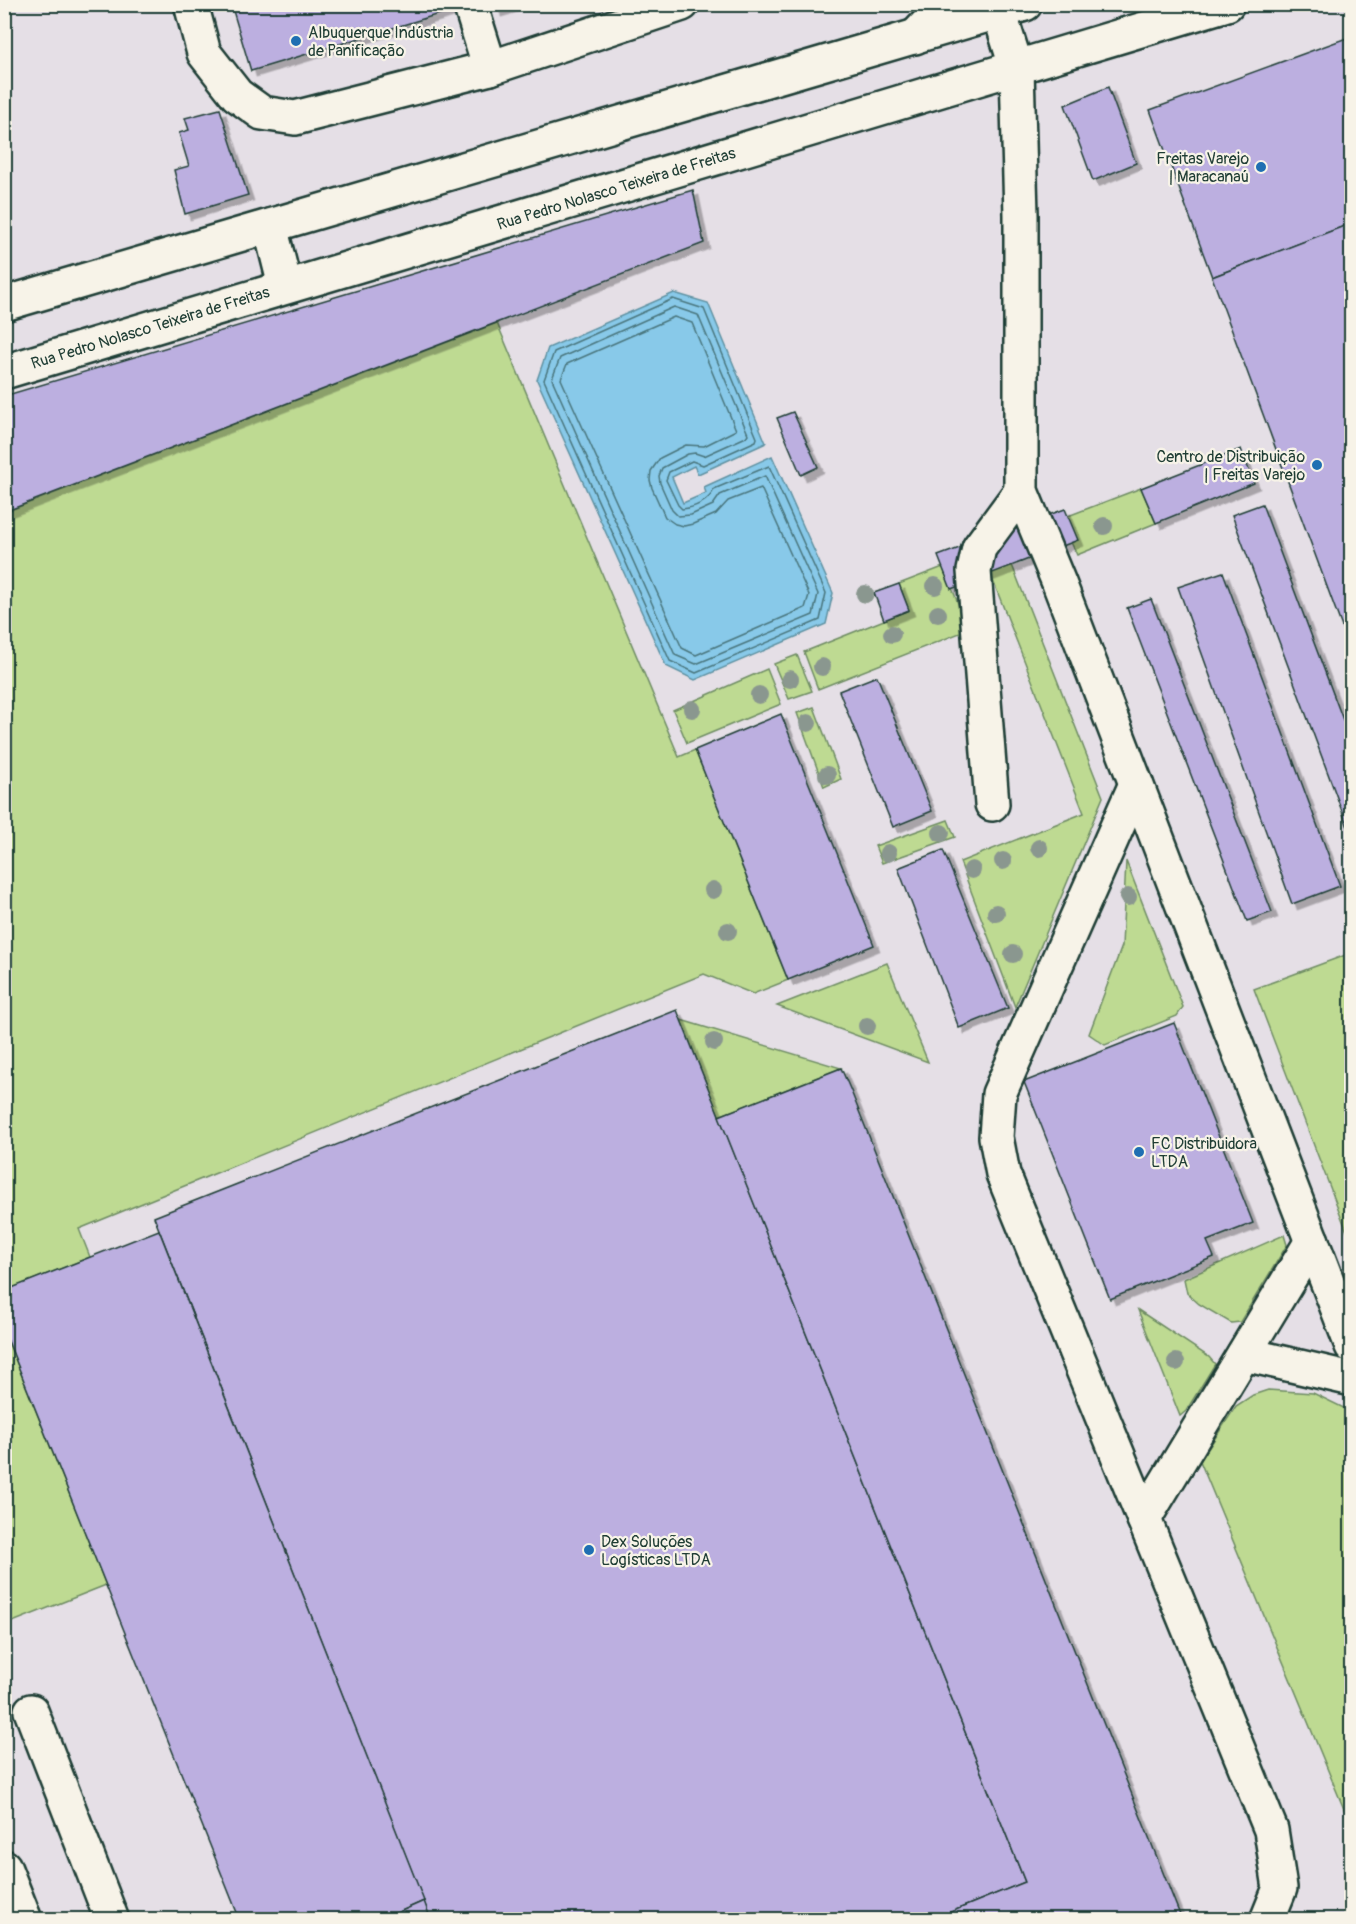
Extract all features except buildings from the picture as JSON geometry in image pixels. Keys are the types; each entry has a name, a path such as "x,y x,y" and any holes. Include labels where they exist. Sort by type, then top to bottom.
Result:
{"main road":[{"path":"191,4 204,53 237,95 262,113 295,118 490,68 682,4"},
{"path":"470,4 490,68"},
{"path":"915,37 946,4"},
{"name":"Rua Pedro Nolasco Teixeira de Freitas","path":"4,372 1227,4"},
{"path":"4,303 1012,8 1017,69 1021,215 1021,491 1041,536 1352,1346"},
{"path":"270,226 285,286"},
{"path":"992,804 974,571 979,548 1021,491"},
{"path":"1136,784 999,1094 996,1137 1003,1174 1271,1830 1280,1888 1267,1920"},
{"path":"1144,1519 1312,1241"},
{"path":"1244,1354 1352,1379"},
{"path":"31,1711 112,1920"},
{"path":"4,1868 26,1920"}],"green space":[{"path":"497,323 679,757 695,750 788,980 753,994 704,974 79,1229 90,1257 5,1291 5,512"},
{"path":"1141,488 1156,523 1077,555 1071,542 1068,516"},
{"path":"1012,565 1103,797 1015,1007 960,862 1084,813 990,573"},
{"path":"943,567 960,609 962,626 960,633 818,689 804,652 909,610 899,584"},
{"path":"797,655 812,691 789,699 774,664"},
{"path":"767,669 781,704 687,743 673,710"},
{"path":"814,707 841,779 824,787 797,713"},
{"path":"948,820 955,837 882,863 875,846"},
{"path":"1126,861 1183,1007 1177,1016 1105,1045 1089,1034 1122,946"},
{"path":"1352,953 1351,1242 1254,989"},
{"path":"887,963 928,1062 777,1006"},
{"path":"681,1020 841,1068 719,1116"},
{"path":"1284,1235 1287,1245 1240,1322 1231,1323 1199,1304 1187,1293 1184,1279"},
{"path":"1138,1310 1209,1357 1215,1364 1186,1411 1180,1416"},
{"path":"4,1331 106,1585 5,1625 4,1625"},
{"path":"1268,1390 1313,1393 1350,1411 1351,1414 1351,1826 1200,1461 1236,1406 1253,1395"}],"water":[{"path":"674,293 708,303 766,443 698,474 694,466 672,477 683,503 706,493 704,487 772,456 833,593 826,624 695,680 666,666 537,380 548,348"}],"place":[{"name":"Albuquerque Indústria de Panificação","path":"296,41"},
{"name":"Freitas Varejo | Maracanaú","path":"1261,167"},
{"name":"Centro de Distribuição | Freitas Varejo","path":"1317,465"},
{"name":"FC Distribuidora LTDA","path":"1139,1152"},
{"name":"Dex Soluções Logísticas LTDA","path":"589,1550"}]}
